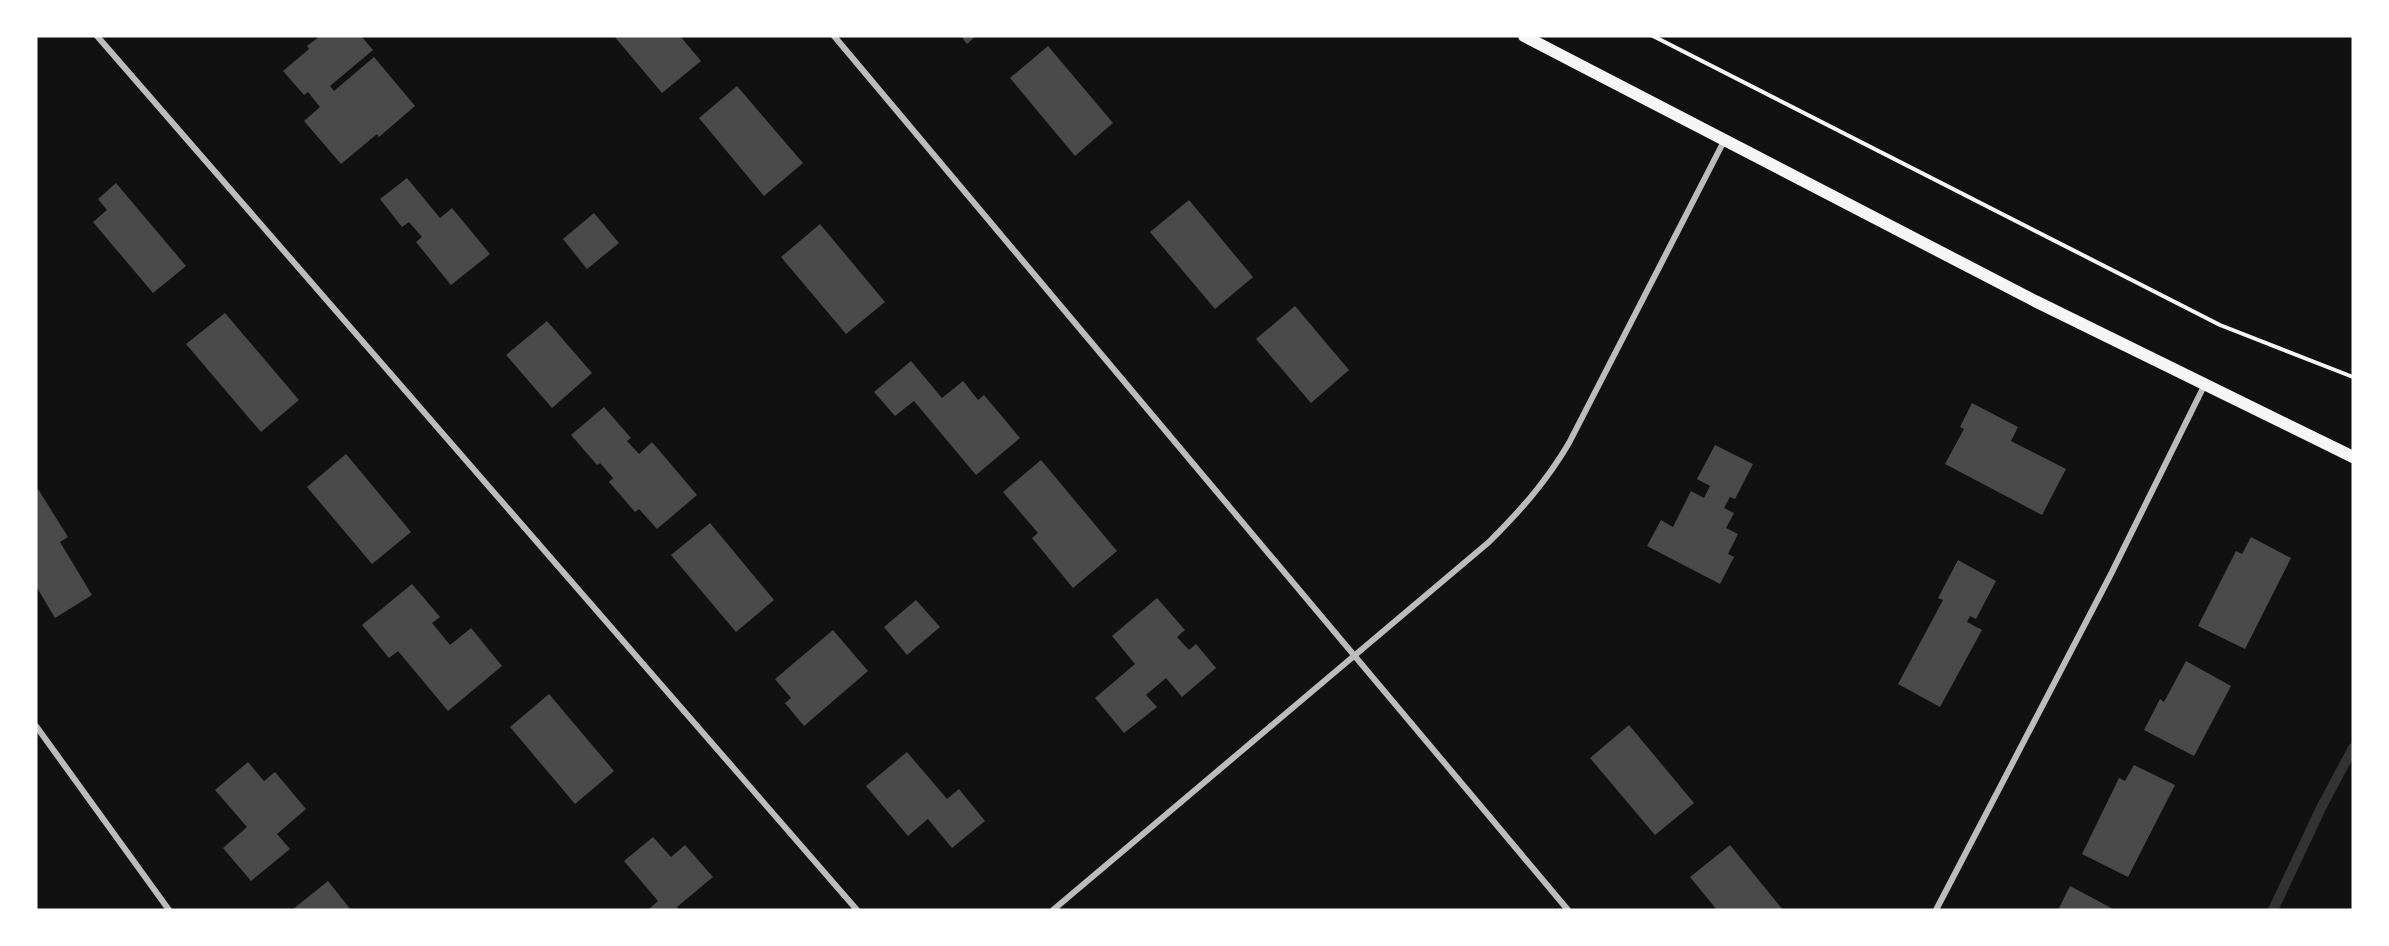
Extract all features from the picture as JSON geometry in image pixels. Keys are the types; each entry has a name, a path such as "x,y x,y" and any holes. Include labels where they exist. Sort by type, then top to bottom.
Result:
{"main road":[{"path":"1524,36 2035,301 2353,457"}],"street":[{"path":"97,36 857,910"},
{"path":"834,36 1568,910"},
{"path":"1053,910 1489,542 1527,503 1551,474 1569,443 1724,141"},
{"path":"1936,910 2111,574 2205,384"},
{"path":"36,726 169,910"}],"path":[{"path":"1653,36 2220,325 2353,377"}],"building":[{"path":"320,36 361,36 373,50 330,86 334,91 374,57 415,106 379,137 377,134 341,164 304,121 320,107 308,92 304,95 283,71 309,49 307,46"},
{"path":"614,36 680,36 701,61 662,93"},
{"path":"961,36 976,36 967,44"},
{"path":"1048,46 1113,123 1075,156 1010,78"},
{"path":"737,86 803,163 764,196 699,118"},
{"path":"407,178 440,218 452,208 490,254 451,285 416,242 422,237 409,222 402,227 380,199"},
{"path":"116,183 186,266 153,293 93,222 107,210 98,199"},
{"path":"1189,200 1253,277 1215,309 1150,232"},
{"path":"594,213 619,243 587,269 563,239"},
{"path":"820,224 885,302 846,334 781,257"},
{"path":"1295,306 1349,370 1311,403 1256,339"},
{"path":"225,313 299,400 261,432 186,344"},
{"path":"547,321 592,373 552,408 506,355"},
{"path":"911,361 942,398 963,381 978,400 984,395 1020,438 976,475 914,401 895,416 874,392"},
{"path":"1972,403 2018,427 2011,441 2066,469 2042,515 1945,464 1964,429 1960,427"},
{"path":"604,407 631,438 627,441 639,454 652,442 697,495 657,529 639,509 635,512 609,482 613,478 600,463 597,465 571,435"},
{"path":"1715,445 1753,464 1735,499 1730,497 1724,508 1734,513 1726,528 1738,534 1728,554 1734,557 1720,584 1647,546 1661,520 1673,527 1691,491 1704,498 1710,486 1697,479"},
{"path":"346,454 411,532 372,564 307,487"},
{"path":"1041,460 1117,551 1073,588 1032,538 1038,533 1003,492"},
{"path":"38,489 68,537 60,542 92,595 55,618 36,586 36,490"},
{"path":"710,523 774,600 736,632 671,555"},
{"path":"2251,537 2291,558 2245,649 2198,626 2236,551 2242,554"},
{"path":"1958,560 1996,581 1976,619 1970,616 1967,622 1982,630 1940,707 1898,684 1943,600 1938,598"},
{"path":"412,584 440,617 432,623 450,645 471,628 502,666 448,711 398,651 389,658 362,625"},
{"path":"1157,598 1185,630 1177,637 1189,650 1196,644 1216,668 1182,697 1166,678 1146,695 1157,707 1124,733 1095,698 1135,664 1112,636"},
{"path":"916,600 940,627 907,655 884,627"},
{"path":"833,630 868,671 804,726 785,703 791,698 775,679"},
{"path":"2186,661 2231,686 2194,756 2144,730 2160,699 2164,702"},
{"path":"549,694 614,771 575,804 510,727"},
{"path":"1629,725 1694,803 1655,835 1590,758"},
{"path":"907,752 947,799 959,789 985,821 952,848 928,819 908,836 866,786"},
{"path":"248,762 264,781 275,772 306,809 277,834 290,849 251,881 223,848 247,827 215,790"},
{"path":"2134,765 2175,785 2128,877 2082,854 2119,778 2125,781"},
{"path":"653,837 671,857 685,845 713,877 677,907 679,910 648,910 658,901 624,861"},
{"path":"1730,845 1783,910 1717,910 1690,877"},
{"path":"328,881 351,910 292,910"},
{"path":"2070,886 2115,910 2058,910"}],"waterway":[{"path":"2273,910 2322,806 2353,748"}]}
